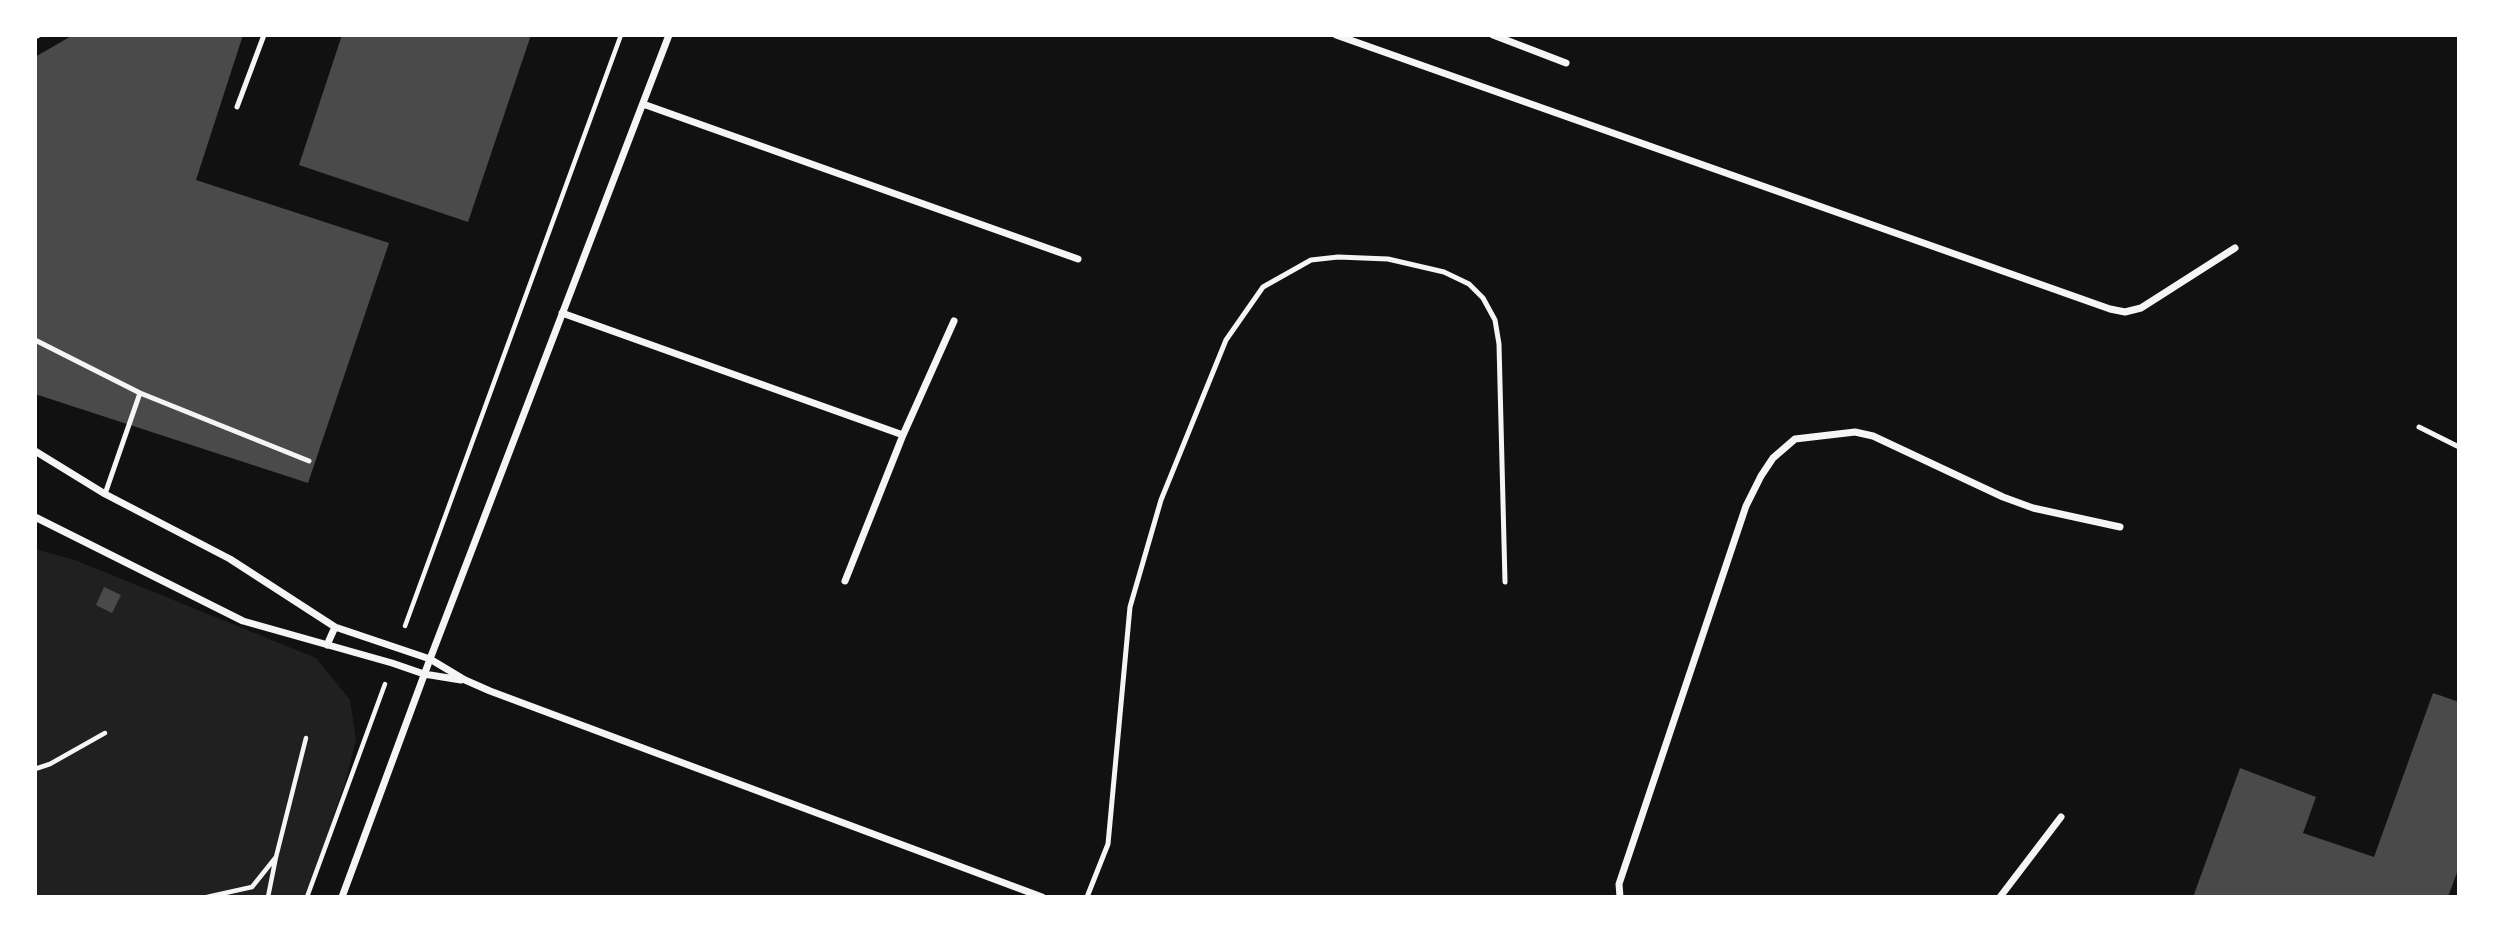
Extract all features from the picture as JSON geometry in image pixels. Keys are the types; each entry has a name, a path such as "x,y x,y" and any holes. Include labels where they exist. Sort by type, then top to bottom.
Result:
{"street":[{"path":"342,897 424,674 669,35"},
{"path":"1336,35 2110,309 2125,312 2141,308 2235,248"},
{"path":"1493,35 1566,62"},
{"path":"643,104 1078,259"},
{"path":"562,313 903,435"},
{"path":"845,581 903,435 954,321"},
{"path":"1620,897 1619,884 1746,506 1773,458 1795,439 1855,432 1873,436 2003,497 2034,508 2120,527"},
{"path":"35,451 105,494 230,559 335,627 430,659 465,680 1042,897"},
{"path":"35,517 243,621 424,674 465,680"},
{"path":"327,645 335,627"},
{"path":"2000,897 2061,817"}],"lane":[{"path":"237,107 264,35"},
{"path":"1087,897 1108,844 1130,607 1173,467 1226,340 1264,287 1311,260 1338,257 1388,259 1444,272 1469,284 1483,298 1495,320 1499,344 1505,582"},
{"path":"35,340 140,393 309,461"},
{"path":"105,494 140,393"},
{"path":"2419,427 2459,447"}],"path":[{"path":"397,649 621,35"},
{"path":"307,897 392,663"},
{"path":"35,769 50,764 106,733"},
{"path":"268,897 306,738"},
{"path":"207,897 252,887 276,857"}],"shaded area":[{"path":"35,549 75,560 316,658 350,700 356,740 345,783 306,897 35,897"}],"building":[{"path":"73,35 243,35 196,180 389,243 308,483 35,394 35,57"},
{"path":"342,35 531,35 468,222 299,165"},
{"path":"104,587 121,595 112,613 96,605"},
{"path":"2433,693 2459,702 2459,867 2448,897 2193,897 2240,768 2316,797 2303,833 2374,857"}]}
